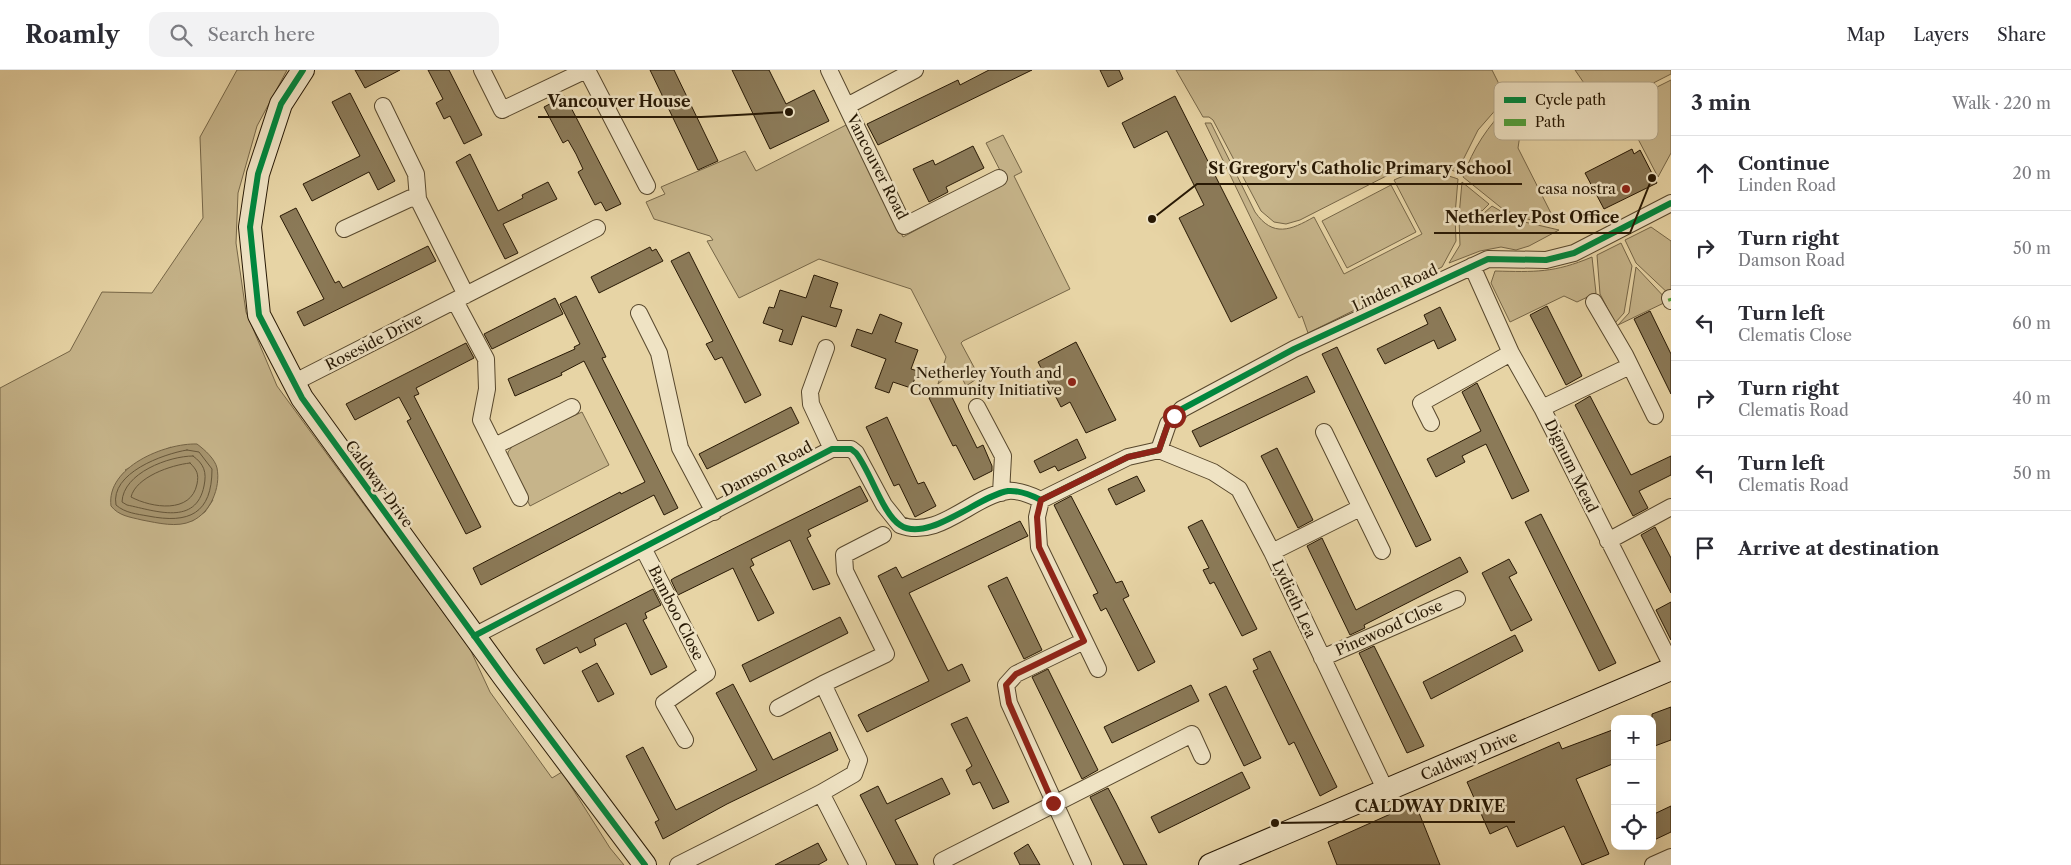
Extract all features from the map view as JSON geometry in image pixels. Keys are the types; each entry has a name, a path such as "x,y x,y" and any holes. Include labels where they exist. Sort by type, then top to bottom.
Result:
{"street":[{"name":"Caldway Drive","path":"302,70 281,104 261,165 250,227 259,314 293,383 474,636 646,865"},
{"path":"482,70 502,110 586,70 647,186"},
{"name":"Vancouver Road","path":"829,70 904,226 999,178"},
{"path":"846,106 915,70"},
{"path":"383,106 416,174 418,199 486,359 487,389 481,420 520,498"},
{"path":"344,229 411,198 418,199"},
{"name":"Linden Road","path":"1159,450 1168,424 1182,409 1294,349 1488,259 1546,260 1574,253 1671,203"},
{"name":"Roseside Drive","path":"293,383 597,228"},
{"name":"Dignum Mead","path":"1472,266 1511,353 1542,408 1671,664"},
{"path":"1594,302 1630,366 1655,416"},
{"path":"639,313 659,353 680,448 714,512"},
{"path":"826,348 810,392 811,404 832,449"},
{"path":"1431,423 1421,403 1511,353"},
{"path":"1542,408 1630,366"},
{"path":"495,446 572,407"},
{"path":"977,407 1003,456 1001,494"},
{"path":"1324,432 1382,551"},
{"name":"Damson Road","path":"474,636 832,449 851,449 856,453 884,505 900,525 908,528 919,530 946,520 1001,494 1014,491 1041,500"},
{"path":"1098,669 1039,547 1037,517 1041,500 1128,457 1159,450"},
{"name":"Lydieth Lea","path":"1159,450 1212,472 1239,488 1272,552 1386,791"},
{"path":"1608,541 1671,507"},
{"path":"1272,552 1360,508"},
{"path":"778,708 886,654 845,571 844,555 883,535"},
{"name":"Bamboo Close","path":"643,548 707,673 664,703 685,740"},
{"name":"Pinewood Close","path":"1322,658 1457,599"},
{"path":"1083,865 1053,803 1009,703 1006,685 1016,674 1084,641"},
{"name":"Caldway Drive","path":"1210,865 1671,669"},
{"path":"678,865 821,793 854,774 858,760 823,684"},
{"path":"942,861 1192,734 1202,756"},
{"path":"821,793 858,865"},
{"path":"1653,865 1671,857"}],"shaded area":[{"path":"237,70 287,70 257,126 238,193 236,243 246,312 277,386 470,649 490,692 552,778 562,772 610,848 624,865 0,865 0,388 70,351 102,292 152,293 203,218 200,137","holes":["171,447 213,500 205,512 192,521 125,470"]},
{"path":"1176,70 1492,70 1498,82 1494,82 1494,112 1478,130 1457,172 1436,165 1396,171 1300,220 1286,224 1274,222 1261,211 1213,120 1209,117 1203,117"},
{"path":"1575,70 1671,70 1671,74 1655,82 1583,82"},
{"path":"1671,80 1671,153 1658,177 1639,140 1658,140 1658,86"},
{"path":"1494,121 1494,140 1519,140 1518,148 1557,225 1533,221 1504,210 1463,177 1471,156"},
{"path":"1205,123 1211,123 1255,212 1262,220 1269,226 1283,229 1298,225 1314,217 1344,274 1422,234 1394,180 1410,174 1434,173 1458,179 1455,215 1456,241 1442,267 1308,333 1302,316 1299,318"},
{"path":"846,125 903,237 1006,182 986,143 1003,135 1022,172 1014,176 1070,289 963,341 961,343 975,369 975,380 966,386 957,368 938,384 946,357 911,289 819,259 739,298 707,241 713,240 710,236 654,219 646,202 665,194 661,187 745,151 756,171"},
{"path":"1462,182 1489,204 1482,211 1475,210 1470,216 1459,216"},
{"path":"1391,185 1416,232 1347,268 1322,221"},
{"path":"1492,206 1516,220 1559,230 1529,246 1516,250 1501,247 1480,251 1449,263 1460,245 1459,219 1471,219 1474,222 1480,222 1484,219 1484,213"},
{"path":"1651,227 1671,241 1671,296 1636,263 1625,240"},
{"path":"1621,243 1632,266 1624,313 1615,323 1600,294 1597,255"},
{"path":"1592,257 1596,293 1577,302 1564,296 1510,322 1491,283 1495,271 1555,269"},
{"path":"1636,267 1668,301 1618,325 1629,313"},
{"path":"582,412 609,465 530,506 508,459 508,452 514,444"}],"water":[{"path":"197,444 214,461 218,476 213,499 198,517 186,523 174,525 125,516 111,506 112,492 118,480 140,460 169,448"}],"building":[{"path":"355,70 400,70 365,88"},
{"path":"428,70 449,70 482,135 464,144 450,116 444,119 436,103 443,99"},
{"path":"650,70 674,70 718,161 698,170"},
{"path":"732,70 769,70 786,104 814,90 829,121 770,149"},
{"path":"989,70 1032,70 878,145 867,124 958,80 960,85"},
{"path":"1100,70 1119,70 1123,79 1108,87"},
{"path":"350,93 395,181 378,190 369,172 312,201 303,184 360,156 332,102"},
{"path":"565,96 621,204 606,211 601,202 595,205 578,172 583,169 576,154 568,140 563,143 544,107"},
{"path":"1175,96 1277,298 1231,322 1179,218 1204,205 1167,131 1134,148 1122,123"},
{"path":"973,146 984,168 946,187 948,192 929,202 913,169 933,160 935,165"},
{"path":"1632,149 1634,154 1640,150 1657,183 1604,209 1585,173"},
{"path":"470,154 498,211 523,198 522,195 548,182 557,199 503,224 518,253 505,259 456,162"},
{"path":"296,208 335,283 339,281 343,288 428,246 436,261 304,326 297,312 324,299 280,216"},
{"path":"650,247 652,251 656,249 663,261 599,293 591,277"},
{"path":"689,252 761,395 745,403 722,357 715,360 706,344 713,341 671,261"},
{"path":"814,275 838,283 830,307 842,310 836,327 802,316 792,345 779,341 783,330 763,323 769,307 774,308 780,290 806,298"},
{"path":"576,296 606,357 602,358 678,508 664,515 654,495 481,585 473,568 620,492 621,494 645,482 584,361 561,373 562,375 515,396 508,379 575,349 574,347 580,344 560,304"},
{"path":"555,298 563,314 492,349 484,334"},
{"path":"1547,306 1582,376 1566,385 1530,315"},
{"path":"1440,307 1456,340 1438,349 1434,340 1385,364 1377,349 1428,324 1424,315"},
{"path":"1650,311 1671,354 1671,394 1634,319"},
{"path":"880,314 902,323 895,342 918,350 911,369 918,371 911,388 893,382 889,393 875,388 886,359 851,346 857,329 872,334"},
{"name":"Netherley Youth and Community Initiative","path":"1076,342 1116,420 1086,433 1070,402 1061,407 1038,362"},
{"path":"466,343 474,358 416,388 419,394 414,396 481,527 466,534 407,421 411,419 399,397 355,420 346,404"},
{"path":"1337,347 1431,540 1416,547 1322,354"},
{"path":"1307,376 1315,392 1200,447 1192,431"},
{"path":"1477,383 1529,491 1512,499 1486,444 1462,456 1465,462 1436,477 1427,459 1481,431 1462,392"},
{"path":"948,389 977,448 983,445 992,466 992,471 974,480 956,445 953,446 929,398"},
{"path":"1590,396 1631,475 1671,456 1671,475 1639,491 1648,508 1633,516 1575,405"},
{"path":"791,407 799,423 707,469 699,454"},
{"path":"887,417 918,484 924,482 936,506 915,517 899,484 894,486 866,427"},
{"path":"1077,439 1086,458 1058,471 1055,466 1040,473 1034,461"},
{"path":"1277,448 1313,520 1298,528 1261,456"},
{"path":"1137,476 1145,491 1116,505 1108,489"},
{"path":"860,486 868,501 808,530 811,536 807,538 830,584 813,590 790,540 751,559 754,565 750,567 774,613 758,621 733,568 678,595 671,580 674,578"},
{"path":"1071,496 1116,583 1122,581 1129,596 1123,599 1155,662 1138,671 1106,608 1101,611 1093,595 1098,593 1054,505"},
{"path":"1541,514 1616,663 1599,671 1525,522"},
{"path":"1202,520 1257,629 1242,636 1214,582 1210,584 1203,570 1209,568 1188,527"},
{"path":"1020,521 1028,536 909,593 948,671 962,664 970,681 867,732 858,715 929,681 878,576 896,567 902,578"},
{"path":"1655,527 1671,558 1671,593 1641,535"},
{"path":"1322,538 1356,610 1460,557 1468,572 1364,625 1365,628 1350,635 1307,546"},
{"path":"1509,559 1517,573 1509,577 1532,620 1511,631 1482,573"},
{"path":"1007,577 1042,650 1024,659 988,586"},
{"path":"653,589 661,605 645,613 647,618 643,620 667,667 651,675 626,623 594,639 596,645 580,653 577,647 544,664 536,649"},
{"path":"1671,602 1671,640 1656,610"},
{"path":"840,617 848,633 750,682 742,665"},
{"path":"1515,635 1523,651 1431,699 1423,682"},
{"path":"1374,646 1424,746 1407,753 1359,653"},
{"path":"1270,651 1337,787 1320,796 1294,742 1289,745 1253,671 1258,669 1253,659"},
{"path":"597,663 614,694 598,702 582,671"},
{"path":"1048,669 1098,770 1082,779 1032,677"},
{"path":"733,684 773,760 830,732 838,750 727,804 663,839 655,822 659,820 626,756 643,747 676,810 757,770 716,693"},
{"path":"1191,685 1199,701 1112,743 1104,727"},
{"path":"1226,686 1261,758 1244,766 1209,694"},
{"path":"1671,707 1671,740 1656,746 1656,715 1652,714"},
{"path":"967,717 1009,802 993,809 980,782 973,785 966,770 972,766 951,724"},
{"path":"1611,731 1611,765 1576,779 1609,854 1582,865 1564,826 1517,847 1507,826 1490,834 1467,782 1559,742 1562,749"},
{"path":"1242,772 1250,788 1159,833 1151,817"},
{"path":"942,778 950,794 895,820 918,865 896,865 860,795 878,786 887,804"},
{"path":"1108,788 1147,865 1124,865 1090,797"},
{"path":"1415,803 1440,865 1337,865 1328,842"},
{"path":"1671,806 1671,832 1656,839 1656,813"},
{"path":"818,843 827,860 818,865 775,865"},
{"path":"1028,844 1040,865 1020,865 1014,853"}],"cycle path":[{"path":"303,70 281,104 258,174 250,227 259,315 302,398 504,677 645,865"},
{"path":"474,636 832,449 851,449 856,453 888,511 900,525 911,529 939,524 996,494 1008,491 1021,492 1041,500 1128,457 1159,450 1168,424 1182,409 1294,349 1488,259 1546,260 1574,253 1671,203"}],"place":[{"name":"Vancouver House","path":"789,112"},
{"name":"Netherley Post Office","path":"1652,178"},
{"name":"casa nostra","path":"1626,189"},
{"name":"St Gregory's Catholic Primary School","path":"1152,219"},
{"name":"Netherley Youth and Community Initiative","path":"1072,382"},
{"name":"CALDWAY DRIVE","path":"1275,823"}],"route":[{"path":"1053,803 1009,703 1006,685 1016,674 1084,641 1039,547 1037,517 1041,500 1128,457 1159,450 1168,424 1174,416"}]}
